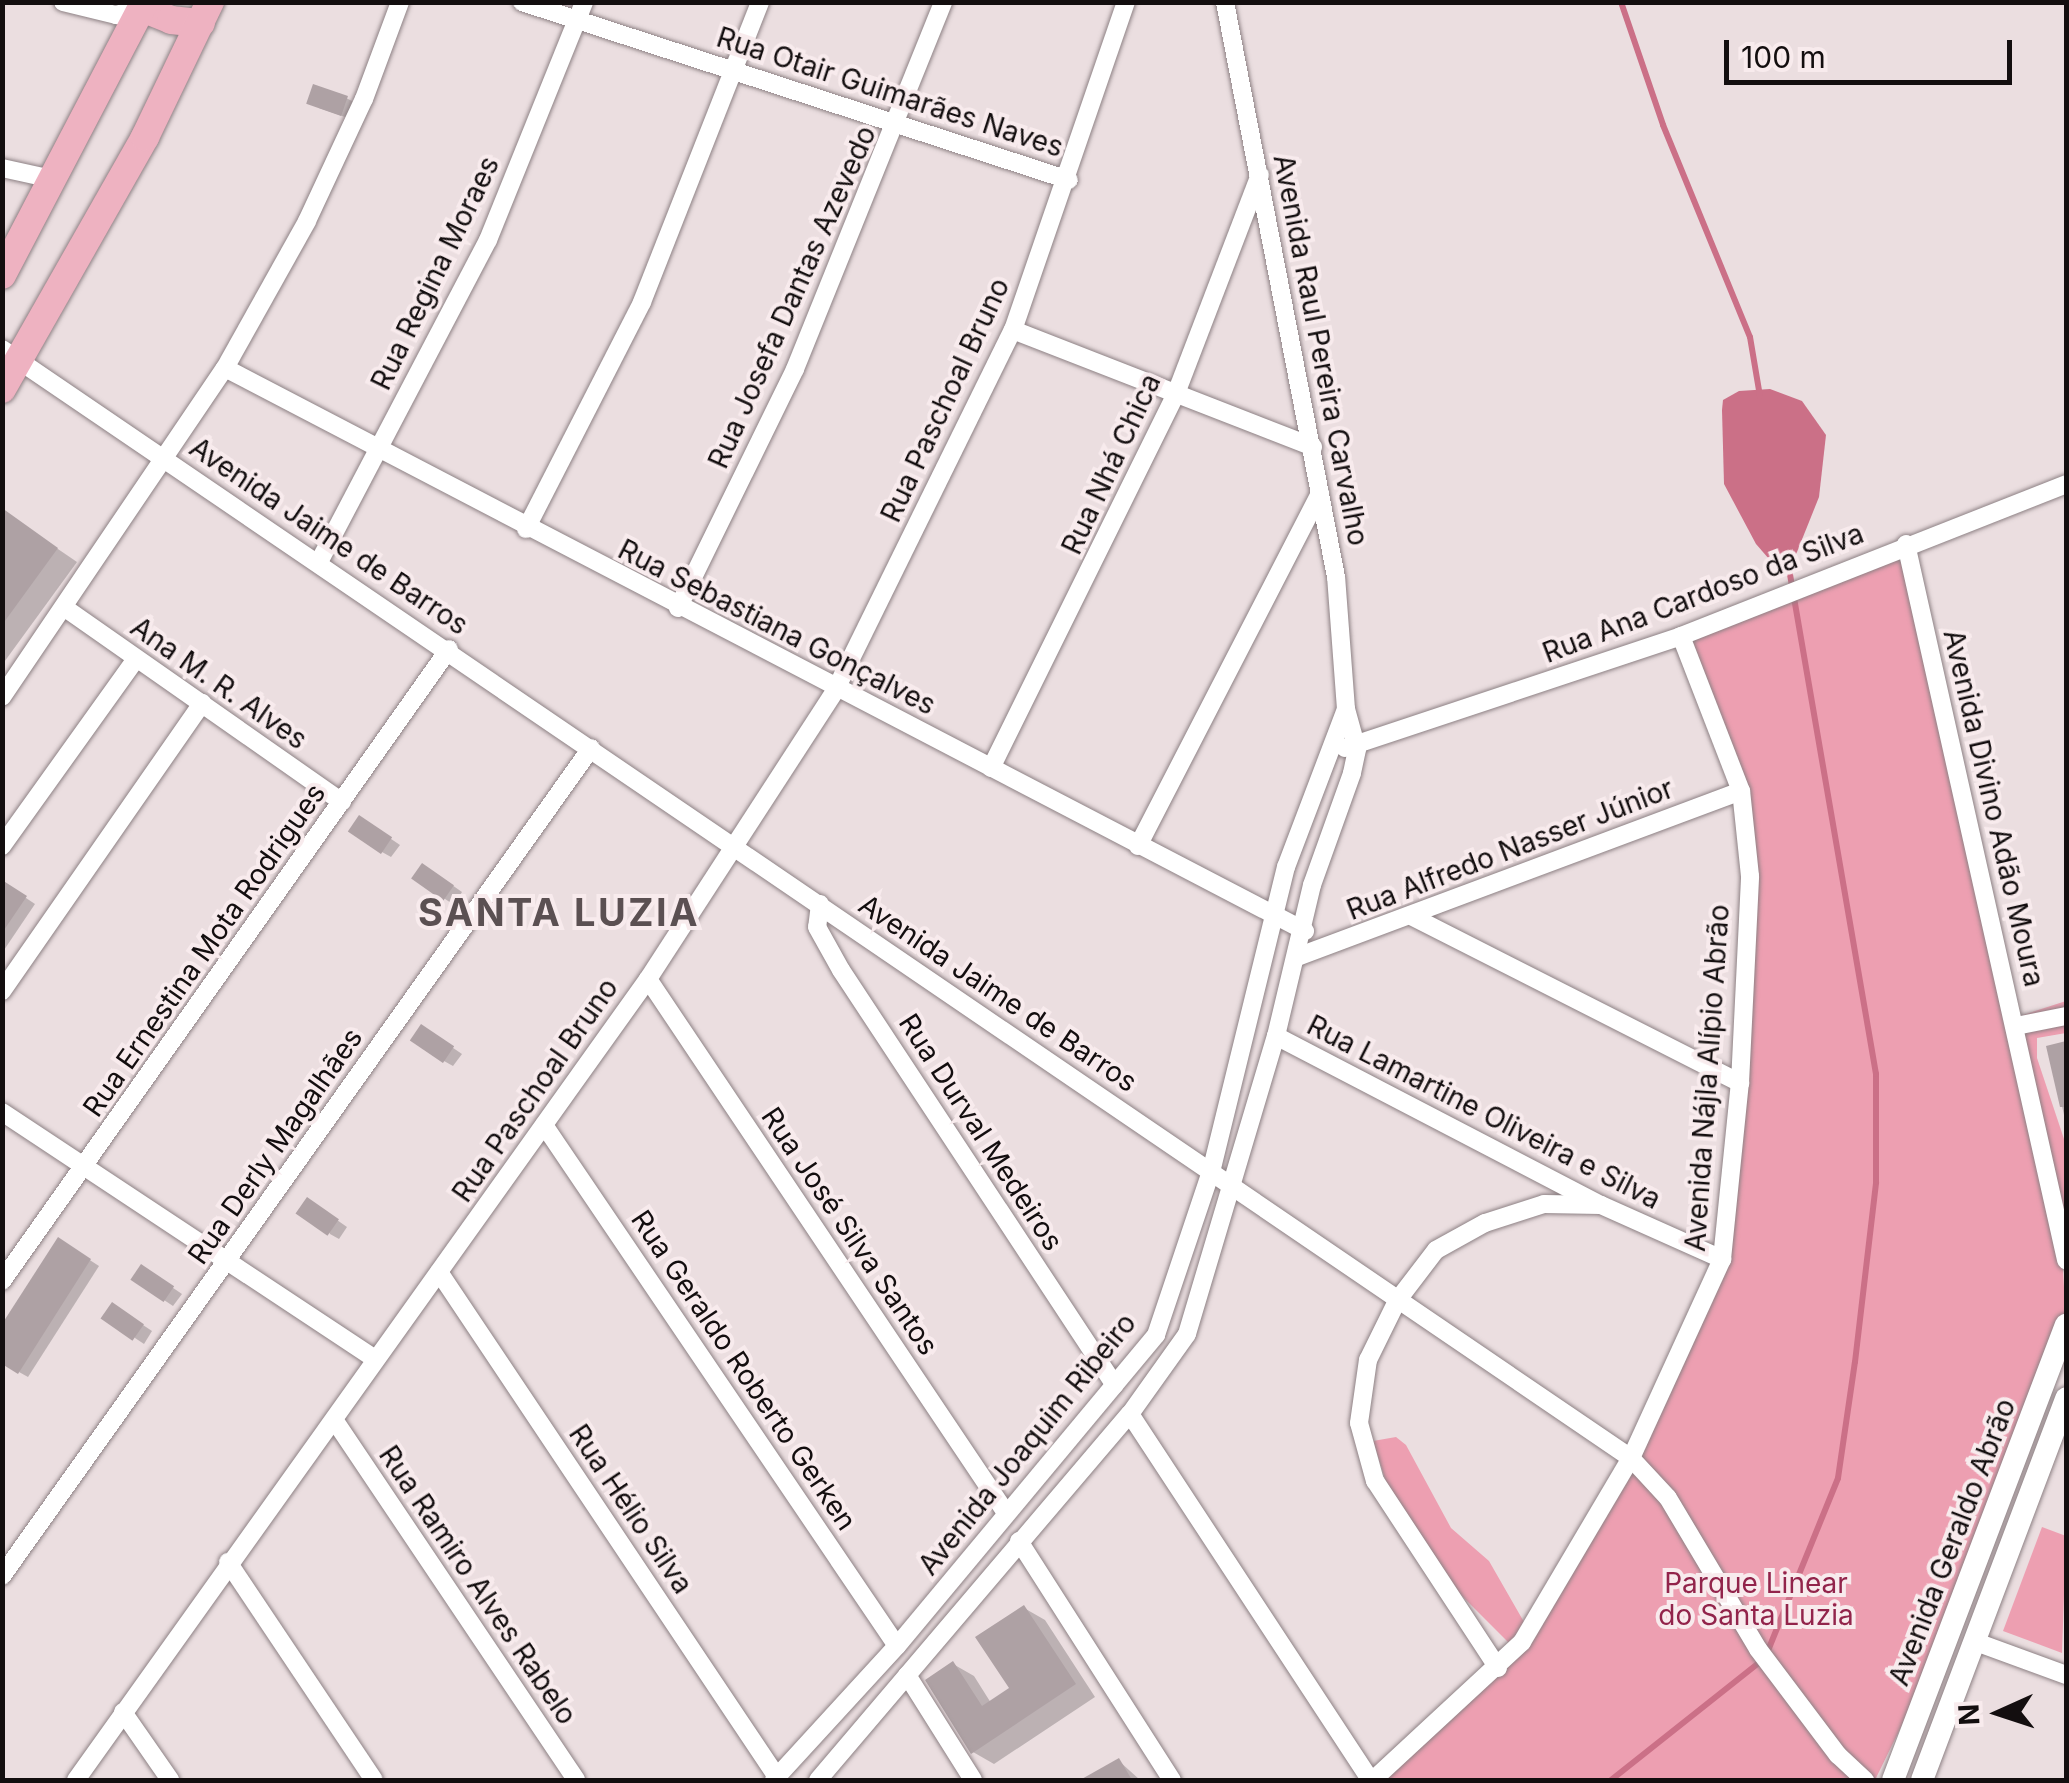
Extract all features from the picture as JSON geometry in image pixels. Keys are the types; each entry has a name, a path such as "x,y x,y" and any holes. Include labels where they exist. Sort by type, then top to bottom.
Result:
{"main road":[{"path":"2,275 56,180 144,5 170,20 206,13"},
{"path":"2,389 12,354 206,13"}],"street":[{"path":"63,2 116,15 144,5"},
{"path":"2,697 168,460 226,368 306,222 400,2"},
{"name":"Rua Otair Guimarães Naves","path":"522,2 581,11 736,70 1069,180"},
{"path":"526,529 642,302 760,2"},
{"name":"Rua Josefa Dantas Azevedo","path":"678,608 796,369 900,122 943,2"},
{"name":"Rua Paschoal Bruno","path":"76,1780 228,1562 335,1421 740,846 836,689 1013,330 1069,180 1126,2"},
{"name":"Avenida Raul Pereira Carvalho","path":"1226,2 1336,577 1346,710 1357,748"},
{"name":"Rua Regina Moraes","path":"320,560 488,240 581,11"},
{"path":"2,168 56,180"},
{"name":"Rua Nhá Chica","path":"991,768 1175,396 1261,174"},
{"path":"1013,330 1313,447"},
{"name":"Avenida Jaime de Barros","path":"12,354 740,846 1233,1190 1631,1458 1668,1498 1758,1649 1865,1780"},
{"name":"Rua Sebastiana Gonçalves","path":"226,368 526,529 1305,932"},
{"name":"Rua Ana Cardoso da Silva","path":"1357,748 1681,636 1780,592 2066,484"},
{"path":"1138,846 1320,493"},
{"name":"Avenida Divino Adão Moura","path":"1906,544 2066,1260"},
{"name":"Ana M. R. Alves","path":"65,608 342,802"},
{"name":"Avenida Nájla Alípio Abrão","path":"1372,1780 1522,1642 1631,1458 1722,1259 1740,1083 1750,876 1741,791 1681,636"},
{"name":"Rua Ernestina Mota Rodrigues","path":"2,1281 450,649"},
{"path":"2,846 136,660"},
{"path":"2,991 202,703"},
{"name":"Avenida Raul Pereira Carvalho","path":"1331,746 1346,710"},
{"path":"1331,746 1357,748"},
{"name":"Avenida Joaquim Ribeiro","path":"776,1779 897,1646 1156,1335 1211,1172 1286,868 1331,746"},
{"name":"Rua Derly Magalhães","path":"2,1576 591,748"},
{"name":"Avenida Joaquim Ribeiro","path":"818,1780 1130,1414 1187,1334 1233,1190 1305,932 1312,884 1357,748"},
{"name":"Rua Alfredo Nasser Júnior","path":"1297,957 1413,917 1741,791"},
{"name":"Rua Durval Medeiros","path":"820,904 817,926 841,970 1115,1385"},
{"path":"1413,917 1740,1083"},
{"name":"Rua José Silva Santos","path":"648,978 1006,1514"},
{"path":"2016,1026 2066,1016"},
{"name":"Rua Lamartine Oliveira e Silva","path":"1276,1036 1601,1206 1722,1259"},
{"path":"2,1112 376,1359"},
{"name":"Rua Geraldo Roberto Gerken","path":"544,1125 897,1646"},
{"path":"1498,1668 1413,1548 1371,1467 1359,1423 1368,1360 1397,1301 1436,1250 1486,1223 1544,1204 1601,1206"},
{"name":"Rua Hélio Silva","path":"440,1272 776,1779"},
{"name":"Avenida Geraldo Abrão","path":"1894,1780 2066,1325"},
{"name":"Avenida Geraldo Abrão","path":"1922,1780 2066,1398"},
{"path":"1130,1414 1372,1780"},
{"name":"Rua Ramiro Alves Rabelo","path":"335,1421 576,1780"},
{"path":"1019,1541 1172,1780"},
{"path":"228,1562 374,1780"},
{"path":"1976,1642 2066,1675"},
{"path":"907,1675 974,1780"},
{"path":"124,1712 170,1780"}],"green space":[{"name":"Parque Linear do Santa Luzia","path":"1906,544 2020,1016 2066,1001 2066,1033 2037,1038 2037,1058 2064,1139 2066,1215 2059,1198 2066,1323 1904,1721 1875,1780 1373,1780 1515,1649 1440,1574 1394,1507 1373,1441 1396,1437 1406,1445 1451,1528 1489,1561 1528,1629 1713,1289 1750,876 1741,791 1681,636"},
{"path":"2042,1527 2066,1536 2062,1653 2003,1631"}],"shaded area":[{"path":"1770,389 1802,401 1826,435 1819,497 1793,562 1776,567 1756,544 1724,484 1723,400 1739,391"}],"building":[{"path":"313,84 348,96 341,116 306,104"},
{"path":"2,508 58,548 2,625"},
{"path":"359,815 392,837 381,854 348,832"},
{"path":"422,863 454,885 443,901 411,879"},
{"path":"2,880 27,896 2,933"},
{"path":"421,1024 454,1046 443,1063 410,1041"},
{"path":"2066,1041 2066,1107 2060,1107 2046,1046"},
{"path":"307,1197 339,1219 327,1236 296,1213"},
{"path":"58,1237 91,1259 18,1374 2,1364 2,1324"},
{"path":"141,1264 174,1286 164,1302 130,1280"},
{"path":"112,1302 144,1324 132,1341 101,1318"},
{"path":"1024,1605 1076,1684 971,1754 925,1680 953,1661 982,1706 1009,1688 975,1637"},
{"path":"1119,1758 1132,1780 1080,1780"}],"waterway":[{"path":"1621,2 1663,125 1750,337 1760,396"},
{"path":"1611,1780 1765,1658 1838,1478 1855,1362 1876,1182 1876,1074 1787,557"}],"district":[{"name":"SANTA LUZIA","path":"559,913"}]}
